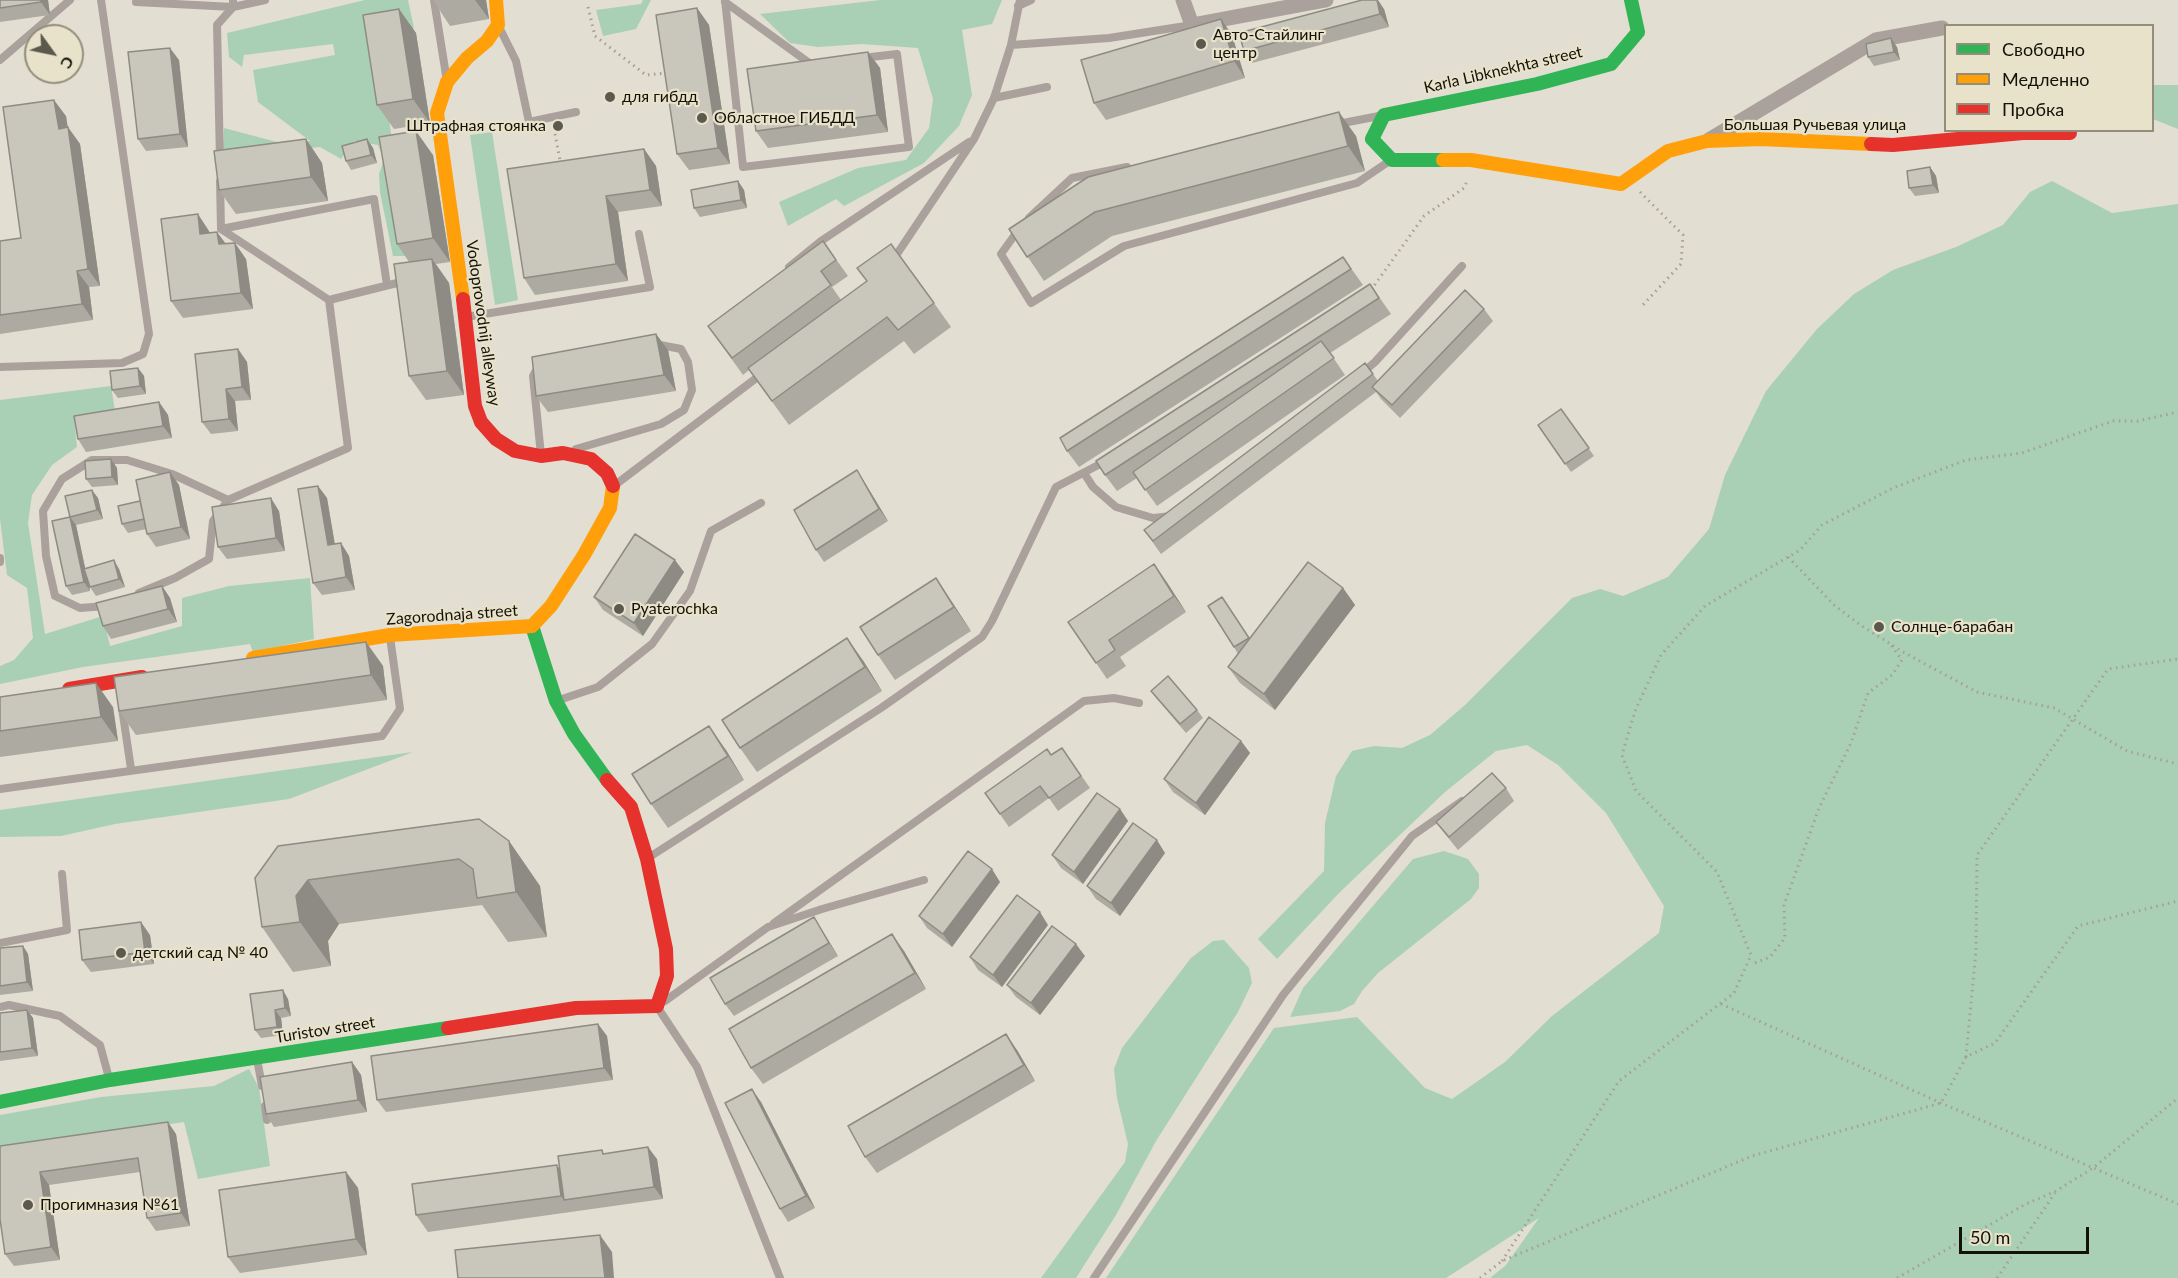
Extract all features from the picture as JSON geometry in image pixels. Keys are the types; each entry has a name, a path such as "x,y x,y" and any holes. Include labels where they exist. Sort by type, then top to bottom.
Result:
{"street":[{"path":"496,0 498,25"},
{"path":"1183,0 1192,25 1326,0"},
{"name":"Karla Libknekhta street","path":"1384,115 1537,84 1611,63 1638,32 1631,0"},
{"name":"Vodoprovodnij alleyway","path":"498,25 487,41 467,58 447,82 437,113 454,272 465,318 475,406 481,422 496,439 515,451 541,456 562,453 591,459 607,473 613,486"},
{"path":"1707,141 1876,40 1942,28"},
{"path":"1384,115 1372,139 1392,160 1471,160 1621,184"},
{"name":"Большая Ручьевая улица","path":"1621,184 1668,151 1707,141 1760,139 1893,145 2023,133 2070,133"},
{"path":"532,626 551,606 584,555 610,508 613,486"},
{"name":"Zagorodnaja street","path":"242,660 390,635 532,626 556,701 598,770 631,807 647,859 666,949 666,976 657,1006"},
{"path":"57,690 118,687 152,676"},
{"name":"Turistov street","path":"0,1102 110,1080 576,1008 657,1006"}],"lane":[{"path":"0,60 70,0"},
{"path":"0,367 122,363 143,354 149,334 101,0"},
{"path":"136,2 233,3 265,0"},
{"path":"434,0 447,82"},
{"path":"885,272 974,139 994,98 1011,45 1019,3 1031,0"},
{"path":"725,1 743,167 909,147 897,54 854,59"},
{"path":"725,1 811,65 822,64"},
{"path":"221,229 217,25 233,3"},
{"path":"498,25 516,62 529,122 576,112"},
{"path":"1011,45 1109,38 1192,25"},
{"path":"994,98 1047,87"},
{"path":"1326,127 1384,115"},
{"path":"778,276 821,241 974,139"},
{"path":"1141,164 1072,178 1024,222 1001,254 1031,303 1124,246 1357,183 1392,160"},
{"path":"221,229 375,199 387,285"},
{"path":"221,229 329,300 418,279"},
{"path":"465,318 650,287 639,234"},
{"path":"1357,376 1375,362 1462,266"},
{"path":"134,595 175,578 209,559 213,521 228,500 348,448 329,300"},
{"path":"562,453 661,424 684,410 692,390 688,362 681,349 662,344 646,345"},
{"path":"541,456 533,376 540,364 550,363"},
{"path":"613,486 768,369"},
{"path":"647,859 880,708 982,637 992,621 1056,487 1115,456"},
{"path":"114,603 104,607 80,608 55,596 46,556 43,511 62,479 92,460 127,460 172,474 228,500"},
{"path":"1084,473 1092,487 1116,507 1153,518 1181,514"},
{"path":"556,701 598,687 652,644 690,591 711,531 760,503"},
{"path":"0,789 131,769 382,736 400,709 390,635"},
{"path":"780,1278 697,1067 657,1006 1084,701 1114,698 1139,703"},
{"path":"121,703 131,769"},
{"path":"1094,1278 1283,995 1412,836 1470,795"},
{"path":"0,943 66,930 62,874"},
{"path":"768,927 924,880"},
{"path":"0,1007 9,1005 60,1016 100,1045 110,1080"},
{"path":"257,1058 267,1120"}],"path":[{"path":"588,7 596,36 646,75 674,71"},
{"path":"552,117 562,169"},
{"path":"1368,293 1424,216 1464,188 1471,173 1471,160"},
{"path":"1621,184 1641,193 1683,235 1681,264 1641,307"},
{"path":"1502,1261 1619,1081 1734,993 1751,955 1716,872 1636,791 1622,755 1635,711 1661,655 1705,606 1800,550 1822,525 1929,472 1966,460 2022,453 2113,421 2138,421 2178,412"},
{"path":"1788,557 1834,605 1890,644 1977,692 2054,708 2127,751 2178,764"},
{"path":"1755,963 1770,957 1785,938 1784,905 1819,808 1851,743 1868,693 1892,675 1902,660 1890,644"},
{"path":"1480,1278 1502,1261 1752,1156 1941,1103 1966,1057 1976,950 1977,855 2108,669 2178,659"},
{"path":"1966,1057 1995,1043 2078,926 2178,901"},
{"path":"1720,1004 1941,1103 2178,1204"},
{"path":"1897,1278 2024,1205 2056,1191 2093,1168 2178,1098"},
{"path":"1997,1278 2056,1191"}],"green space":[{"path":"365,0 408,0 414,28 378,33 407,256 393,256 380,192 379,174 384,159 378,145 354,141 341,159 320,147 223,158 224,128 288,145 310,141 258,102 253,70 335,55 333,44 244,55 242,67 229,57 227,33"},
{"path":"643,0 651,0 636,29 603,36 596,10 641,4"},
{"path":"880,0 1002,0 992,24 962,30 972,95 959,126 924,163 844,206 836,199 788,226 779,202 858,168 906,160 929,128 933,99 918,48 862,44 818,47 790,43 760,14"},
{"path":"2154,85 2178,85 2178,129 2154,119"},
{"path":"492,132 518,300 495,305 470,135"},
{"path":"2052,181 2112,213 2178,204 2178,1278 1490,1278 1506,1265 1539,1218 1446,1278 1106,1278 1274,1028 1357,1017 1425,1088 1452,1099 1505,1062 1552,1016 1659,933 1664,906 1606,813 1558,765 1527,745 1496,751 1445,792 1340,892 1277,959 1258,939 1324,871 1325,823 1336,776 1352,751 1374,746 1402,748 1430,735 1465,705 1572,598 1600,589 1623,596 1668,577 1709,529 1725,475 1766,391 1817,329 1854,294 1893,270 1956,247 2003,225 2030,192"},
{"path":"111,386 115,411 74,418 77,447 52,465 32,495 28,523 45,634 103,616 110,646 182,626 182,598 229,586 310,578 314,639 253,652 250,644 83,667 0,684 0,666 14,660 33,638 27,588 7,575 0,519 0,400"},
{"path":"413,752 289,799 115,824 61,836 0,837 0,810"},
{"path":"1444,851 1468,859 1479,874 1479,888 1471,899 1378,973 1354,1004 1340,1011 1290,1017 1303,988 1413,859"},
{"path":"1224,940 1249,968 1252,983 1238,1012 1156,1141 1116,1215 1076,1278 1041,1278 1125,1162 1128,1144 1117,1098 1114,1069 1122,1048 1191,958 1213,941"},
{"path":"249,1069 259,1088 270,1166 198,1179 184,1122 0,1150 0,1115 101,1097 214,1086"}],"building":[{"path":"0,0 41,0 41,2 0,8"},
{"path":"1362,0 1377,0 1380,14 1244,51 1239,33"},
{"name":"Областное ГИБДД","path":"697,8 718,148 677,154 656,15"},
{"path":"399,9 413,99 377,105 363,15"},
{"path":"1221,19 1234,61 1094,103 1081,60"},
{"path":"1891,38 1894,52 1868,57 1866,44"},
{"path":"170,48 180,134 138,139 128,52"},
{"path":"868,52 877,115 756,131 747,69"},
{"path":"54,100 59,129 68,127 88,269 77,271 82,304 0,315 0,241 21,238 3,107"},
{"path":"1339,112 1348,146 1095,212 1027,257 1009,229 1088,177"},
{"path":"416,131 433,238 397,244 379,137"},
{"path":"306,139 311,177 219,190 214,151"},
{"path":"367,139 371,155 346,161 342,146"},
{"path":"644,149 650,190 606,196 616,264 524,278 507,169"},
{"path":"1930,167 1933,185 1909,188 1907,171"},
{"path":"738,181 741,200 694,208 691,190"},
{"path":"198,214 200,234 217,232 219,244 235,243 241,293 171,301 161,219"},
{"path":"823,241 836,260 821,271 831,285 732,358 708,326"},
{"path":"891,244 934,303 898,330 887,317 772,401 748,368 867,281 857,268"},
{"path":"1343,257 1351,269 1067,451 1060,438"},
{"path":"432,259 447,371 409,376 394,264"},
{"path":"1370,284 1379,298 1105,475 1096,461"},
{"path":"1465,290 1484,309 1392,405 1372,387"},
{"path":"656,334 664,375 536,396 532,357"},
{"path":"1321,341 1334,358 1145,490 1133,472"},
{"path":"238,349 242,387 226,389 229,419 202,422 195,354"},
{"path":"1365,363 1373,374 1153,541 1144,530"},
{"path":"138,368 140,386 112,390 110,371"},
{"path":"159,402 163,426 78,439 74,416"},
{"path":"1561,409 1589,448 1565,464 1538,425"},
{"path":"111,459 112,477 86,479 85,461"},
{"path":"857,470 879,509 816,550 794,510"},
{"path":"170,472 181,527 147,534 136,480"},
{"path":"318,486 328,545 341,543 346,577 313,583 298,489"},
{"path":"92,490 97,510 70,517 65,496"},
{"path":"271,498 276,538 218,547 212,507"},
{"path":"140,501 144,519 122,524 118,506"},
{"path":"70,517 84,582 66,586 52,521"},
{"path":"635,534 675,560 634,623 594,597"},
{"path":"114,560 119,579 90,587 84,569"},
{"path":"1308,562 1343,588 1264,694 1228,667"},
{"path":"1154,564 1174,596 1109,640 1115,650 1096,663 1068,622"},
{"path":"936,578 954,607 878,655 860,627"},
{"path":"162,586 168,609 103,626 96,603"},
{"path":"1222,597 1249,638 1234,647 1208,606"},
{"path":"847,638 865,667 740,748 722,720"},
{"path":"366,642 371,675 119,711 114,677"},
{"path":"1168,676 1197,710 1180,724 1151,691"},
{"path":"96,683 101,717 0,731 0,697"},
{"path":"1209,717 1241,741 1196,803 1164,779"},
{"path":"709,726 728,756 651,804 632,774"},
{"path":"1062,748 1081,776 1049,798 1040,786 1000,814 985,793 1047,749 1051,755"},
{"path":"1492,773 1506,788 1449,837 1436,822"},
{"path":"1097,793 1120,809 1074,872 1052,855"},
{"path":"479,819 509,841 516,892 477,898 473,869 459,859 308,880 296,896 300,922 262,927 255,878 278,846"},
{"path":"1133,823 1157,840 1111,903 1087,886"},
{"path":"968,851 992,869 943,934 919,916"},
{"path":"1017,895 1040,912 993,975 970,957"},
{"path":"814,917 829,943 725,1004 710,978"},
{"path":"141,922 145,952 82,960 79,930"},
{"path":"1052,926 1076,944 1031,1003 1007,985"},
{"path":"892,934 915,973 751,1068 729,1029"},
{"path":"23,946 27,982 0,986 0,948"},
{"path":"283,990 285,1008 275,1010 277,1027 255,1030 250,994"},
{"path":"27,1010 32,1048 0,1052 0,1013"},
{"path":"598,1024 604,1068 377,1100 371,1056"},
{"path":"1006,1034 1024,1065 865,1157 848,1126"},
{"path":"352,1062 358,1100 266,1114 260,1077"},
{"path":"752,1089 806,1196 780,1209 725,1103"},
{"name":"Прогимназия №61","path":"168,1122 181,1213 147,1218 138,1158 40,1172 51,1247 5,1254 0,1219 0,1146"},
{"path":"648,1147 654,1187 564,1200 558,1156 602,1150 603,1154"},
{"path":"557,1165 561,1196 416,1215 412,1184"},
{"path":"346,1172 356,1239 228,1257 219,1190"},
{"path":"600,1235 605,1278 458,1278 455,1250"}],"traffic: fast":[{"path":"1443,160 1392,160 1372,139 1384,115 1537,84 1611,64 1638,32 1631,0"},
{"path":"532,626 556,701 574,734 607,780"},
{"path":"0,1102 110,1080 448,1028"}],"traffic: slow":[{"path":"463,299 437,113 447,82 467,58 487,41 498,25 496,0"},
{"path":"1443,160 1471,160 1621,184 1668,151 1707,141 1760,139 1871,144"},
{"path":"532,626 551,606 584,555 610,508 613,486"},
{"path":"253,658 390,635 532,626"}],"traffic: jam":[{"path":"1871,144 1893,145 2023,133 2070,133"},
{"path":"463,299 475,406 481,422 496,439 515,451 541,456 563,453 591,459 607,473 613,486"},
{"path":"69,689 142,677"},
{"path":"448,1028 576,1008 657,1006 667,976 666,949 647,859 631,807 607,780"}],"place":[{"name":"Авто-Стайлинг центр","path":"1201,44"},
{"name":"для гибдд","path":"610,97"},
{"name":"Областное ГИБДД","path":"702,118"},
{"name":"Штрафная стоянка","path":"558,126"},
{"name":"Pyaterochka","path":"619,609"},
{"name":"Солнце-барабан","path":"1879,627"},
{"name":"детский сад № 40","path":"121,953"},
{"name":"Прогимназия №61","path":"28,1205"}]}
